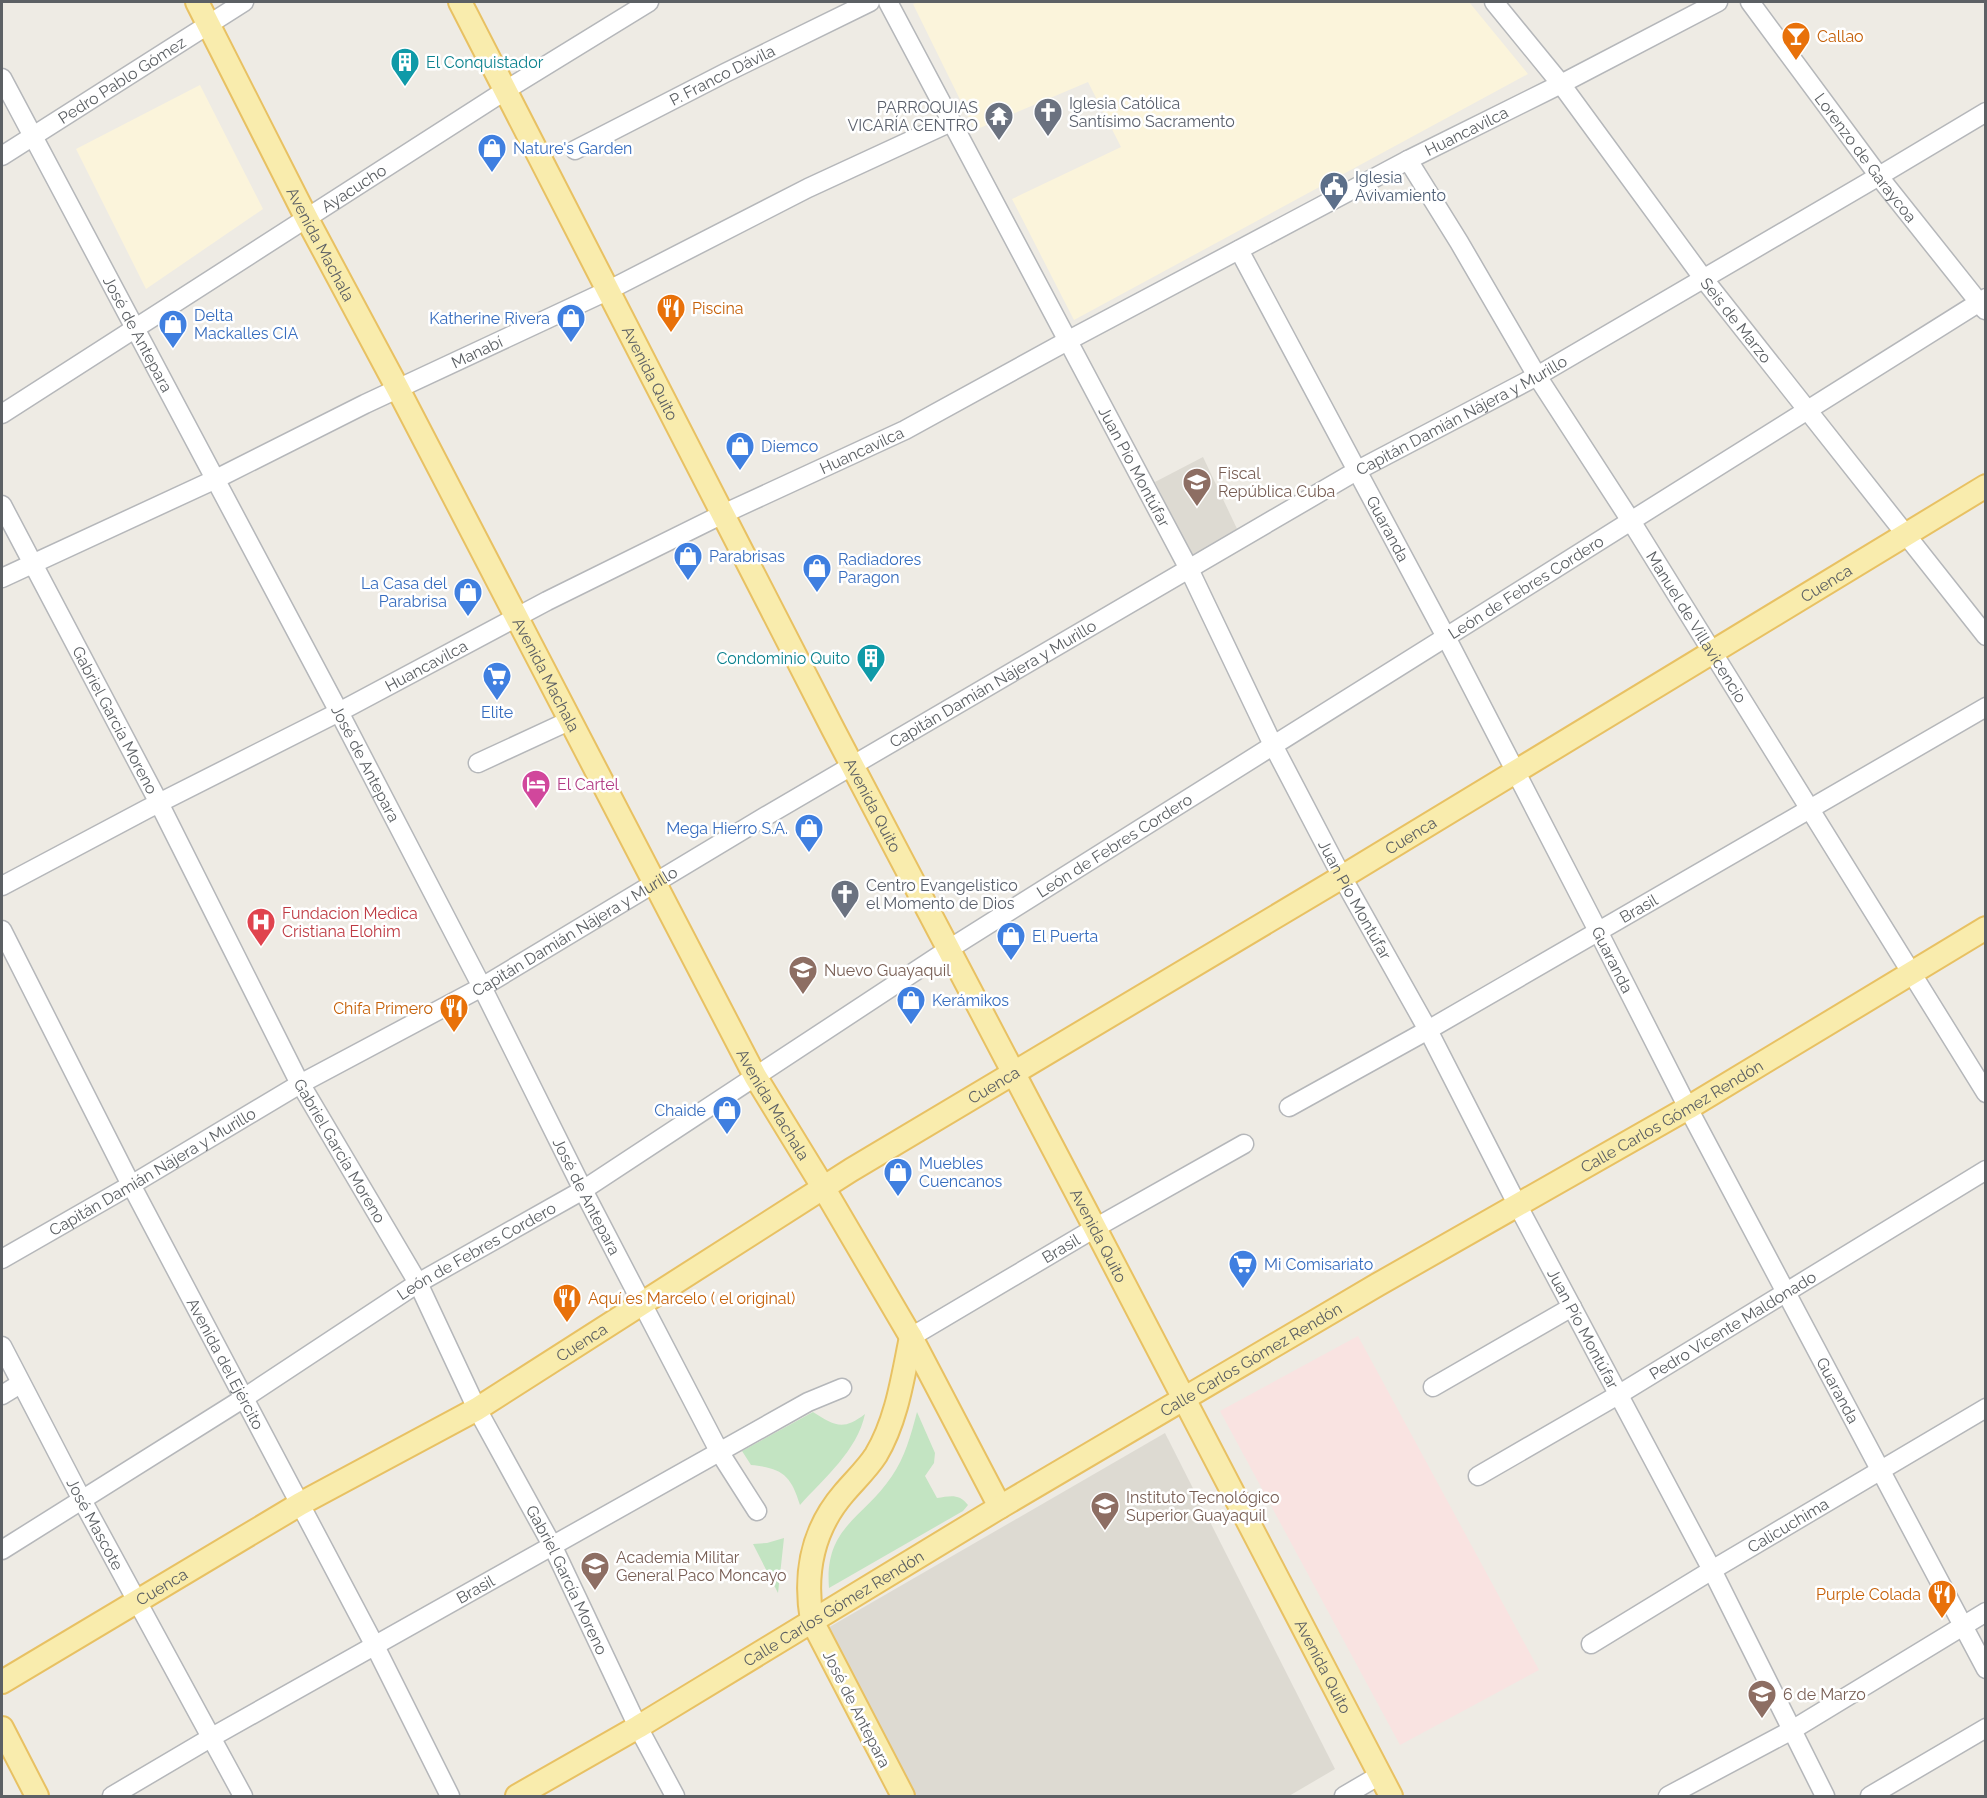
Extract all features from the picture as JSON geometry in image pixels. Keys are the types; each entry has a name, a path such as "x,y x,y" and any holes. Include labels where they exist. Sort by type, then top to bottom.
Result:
{"main road":[{"name":"Avenida Machala","path":"197,2 307,219 517,616 755,1076 824,1187 911,1337 1000,1507"},
{"name":"Avenida Quito","path":"460,2 853,766 1391,1797"},
{"name":"Cuenca","path":"2,1682 300,1504 477,1409 824,1187 1184,969 1342,877 1986,486"},
{"name":"Calle Carlos Gómez Rendón","path":"517,1797 639,1727 1184,1398 1688,1108 1986,928"},
{"path":"812,1621 808,1597 809,1569 815,1544 825,1520 843,1494 876,1456 888,1430 911,1337"},
{"name":"José de Antepara","path":"812,1621 903,1797"},
{"path":"2,1728 37,1797"},
{"path":"2,1755 23,1797"}],"street":[{"name":"Pedro Pablo Gómez","path":"2,156 244,2"},
{"name":"Ayacucho","path":"2,414 506,90 649,2"},
{"name":"P. Franco Dávila","path":"575,150 870,2"},
{"name":"Juan Pío Montúfar","path":"888,2 1189,569 1274,746 1342,877 1428,1030 1518,1206 1712,1570 1825,1797"},
{"name":"Seis de Marzo","path":"1494,2 1561,84 1703,278 1986,636"},
{"name":"Huancavilca","path":"2,886 339,712 517,616 723,514 905,430 1408,160 1718,2"},
{"name":"Lorenzo de Garaycoa","path":"1750,2 1879,176 1983,304"},
{"name":"José de Antepara","path":"2,78 339,712 720,1454 757,1511"},
{"name":"Capitán Damián Nájera y Murillo","path":"2,1259 300,1084 482,987 655,881 1358,470 1537,376 1986,112"},
{"name":"Manabí","path":"2,578 216,479 365,404 608,291 799,192 951,122"},
{"name":"Manuel de Villavicencio","path":"1408,160 1537,376 1631,521 1986,1093"},
{"name":"Guaranda","path":"1239,250 1446,637 1688,1108 1986,1669"},
{"name":"León de Febres Cordero","path":"2,1550 244,1398 418,1283 583,1190 949,949 1808,409 1983,304"},
{"name":"Gabriel García Moreno","path":"2,505 159,803 300,1084 418,1283 477,1409 553,1547 675,1797"},
{"name":"Brasil","path":"1289,1107 1428,1030 1986,707"},
{"path":"478,763 571,720"},
{"name":"Avenida del Ejército","path":"2,930 131,1185 375,1646 450,1797"},
{"name":"Brasil","path":"911,1337 1095,1228 1244,1144"},
{"name":"Pedro Vicente Maldonado","path":"1478,1476 1618,1395 1986,1170"},
{"path":"1433,1387 1572,1307"},
{"name":"José Mascote","path":"2,1346 20,1384 243,1797"},
{"path":"2,1395 20,1384"},
{"name":"Brasil","path":"112,1797 212,1737 720,1454 808,1402 842,1388"},
{"name":"Calicuchima","path":"1591,1644 1986,1408"},
{"path":"1668,1797 1792,1730 1986,1612"},
{"path":"1870,1797 1986,1728"},
{"path":"1344,1797 1380,1775"}],"shaded area":[{"path":"919,2 1469,2 1528,74 1074,320 1012,199 1121,147 1088,82 975,130 913,4"},
{"path":"200,85 263,209 146,289 76,149"},
{"name":"Fiscal República Cuba","path":"1203,457 1239,533 1193,559 1155,482"},
{"path":"1358,1336 1539,1670 1400,1745 1220,1411"},
{"name":"Instituto Tecnológico Superior Guayaquil","path":"1165,1433 1335,1769 1289,1796 917,1796 826,1629"}],"green space":[{"path":"813,1412 839,1425 851,1423 865,1414 848,1452 800,1505 793,1487 784,1475 770,1468 751,1465 742,1451"},
{"path":"917,1412 935,1453 934,1463 925,1476 937,1498 958,1497 968,1505 963,1511 829,1588 829,1567 839,1537 881,1491 897,1469 907,1446"},
{"path":"784,1538 778,1593 753,1544"}],"place":[{"name":"Callao","path":"1796,62"},
{"name":"El Conquistador","path":"405,88"},
{"name":"Iglesia Católica Santísimo Sacramento","path":"1048,138"},
{"name":"PARROQUIAS VICARÍA CENTRO","path":"999,142"},
{"name":"Nature's Garden","path":"492,174"},
{"name":"Iglesia Avivamiento","path":"1334,212"},
{"name":"Piscina","path":"671,334"},
{"name":"Katherine Rivera","path":"571,344"},
{"name":"Delta Mackalles CIA","path":"173,350"},
{"name":"Diemco","path":"740,472"},
{"name":"Fiscal República Cuba","path":"1197,508"},
{"name":"Parabrisas","path":"688,582"},
{"name":"Radiadores Paragon","path":"817,594"},
{"name":"La Casa del Parabrisa","path":"468,618"},
{"name":"Condominio Quito","path":"871,684"},
{"name":"Elite","path":"497,702"},
{"name":"El Cartel","path":"536,810"},
{"name":"Mega Hierro S.A.","path":"809,854"},
{"name":"Centro Evangelistico el Momento de Dios","path":"845,920"},
{"name":"Fundacion Medica Cristiana Elohim","path":"261,948"},
{"name":"El Puerta","path":"1011,962"},
{"name":"Nuevo Guayaquil","path":"803,996"},
{"name":"Kerámikos","path":"911,1026"},
{"name":"Chifa Primero","path":"454,1034"},
{"name":"Chaide","path":"727,1136"},
{"name":"Muebles Cuencanos","path":"898,1198"},
{"name":"Mi Comisariato","path":"1243,1290"},
{"name":"Aquí es Marcelo ( el original)","path":"567,1324"},
{"name":"Instituto Tecnológico Superior Guayaquil","path":"1105,1532"},
{"name":"Academia Militar General Paco Moncayo","path":"595,1592"},
{"name":"Purple Colada","path":"1942,1620"},
{"name":"6 de Marzo","path":"1762,1720"}]}
